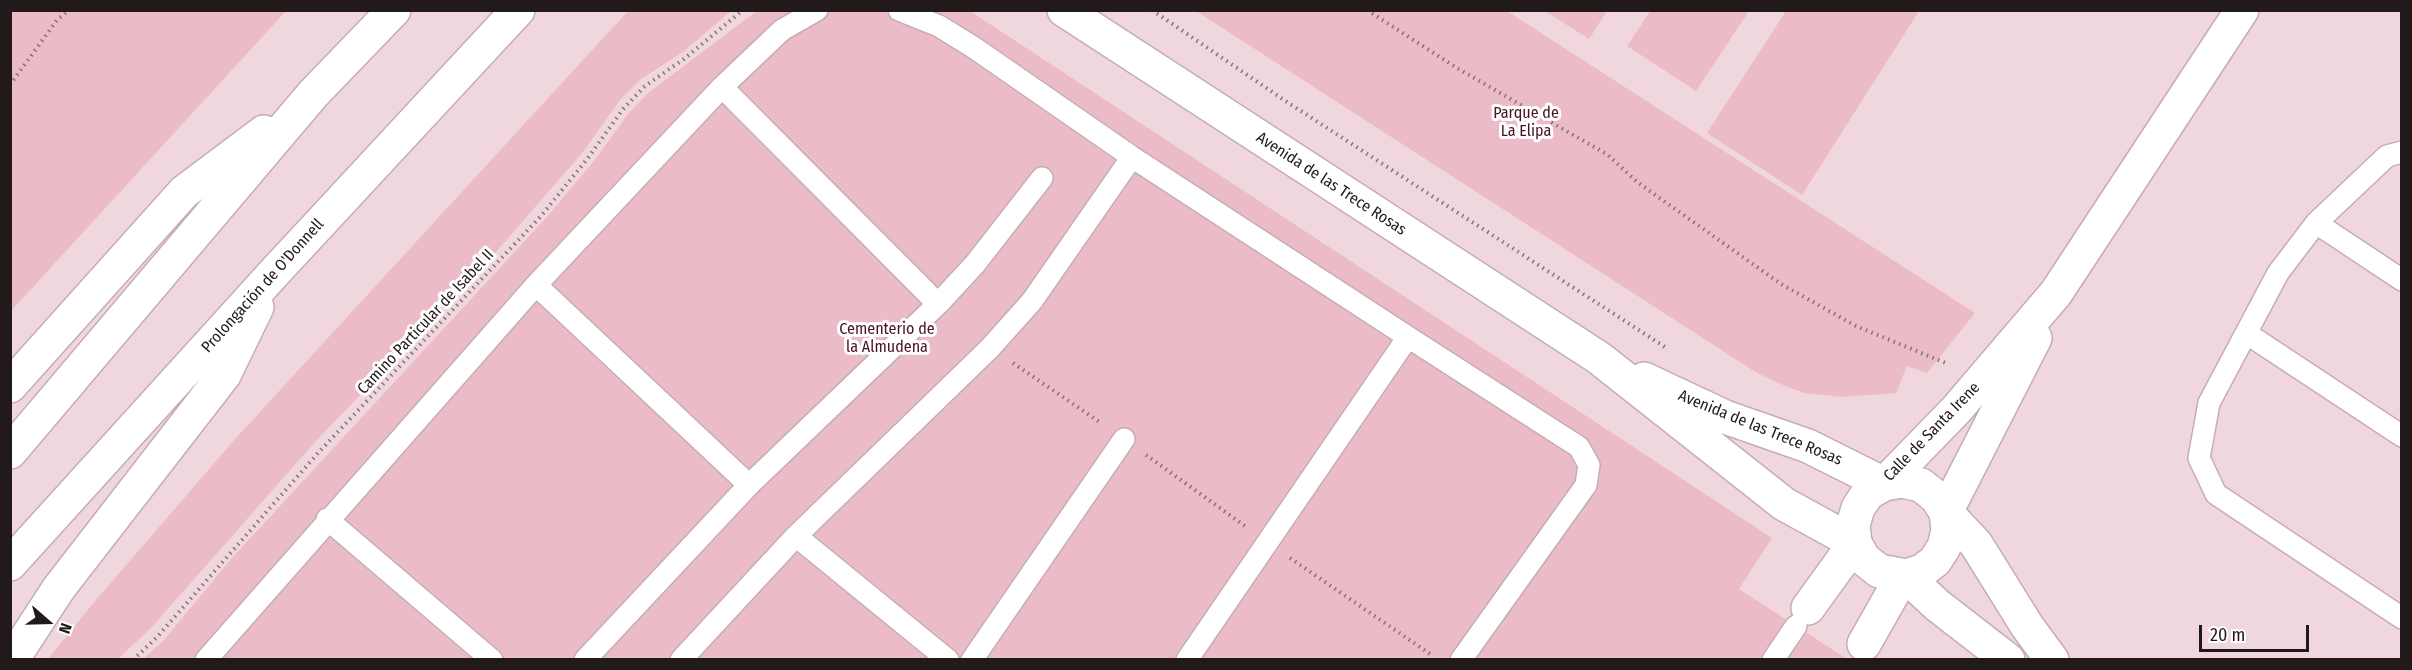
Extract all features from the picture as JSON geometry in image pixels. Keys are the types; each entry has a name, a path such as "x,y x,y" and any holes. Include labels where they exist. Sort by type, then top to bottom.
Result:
{"main road":[{"path":"10,452 313,94 394,10"},
{"name":"Prolongación de O'Donnell","path":"10,564 273,274 518,10"},
{"name":"Avenida de las Trece Rosas","path":"1064,10 1599,358 1784,504 1855,543 1864,559 1879,571 1904,576 2008,660"},
{"name":"Calle de Santa Irene","path":"1855,543 1853,525 1858,508 1869,493 1884,484 1981,381 2056,293 2242,10"},
{"path":"10,386 184,192 313,94"},
{"path":"12,660 59,588 224,375 273,274"},
{"name":"Calle de Santa Irene","path":"1904,576 1922,571 1935,561 1944,547 1947,521 2056,293"},
{"name":"Avenida de las Trece Rosas","path":"1599,358 1725,417 1808,446 1884,484 1902,481 1921,485 1936,496 1947,521 1976,544 2027,626 2052,660"},
{"path":"1802,617 1855,543"},
{"path":"1864,644 1904,576"}],"lane":[{"path":"206,660 327,519 536,285 722,87 782,30 817,10"},
{"path":"899,10 939,26 973,47 1132,158 1579,447 1589,465 1586,485 1461,660"},
{"path":"722,87 938,304"},
{"path":"2402,152 2387,156 2316,223 2277,273 2209,403 2199,458 2216,494 2402,618"},
{"path":"681,660 796,536 990,348 1032,301 1132,158"},
{"path":"585,660 748,486 938,304 975,264 1042,178"},
{"path":"2316,223 2402,280"},
{"path":"536,285 748,486"},
{"path":"2246,333 2402,436"},
{"path":"1187,660 1408,337"},
{"path":"972,660 1124,439"},
{"path":"327,519 492,660"},
{"path":"796,536 948,660"},
{"path":"1773,660 1802,617"}],"path":[{"path":"10,85 57,20 69,10"},
{"name":"Camino Particular de Isabel II","path":"133,660 158,636 318,453 541,216 588,158 623,109 645,86 684,59 743,10"},
{"path":"1152,10 1284,100 1674,352"},
{"path":"1367,10 1457,68 1608,155 1637,182 1781,284 1856,326 1932,356 1981,381"},
{"path":"990,348 1124,439 1268,543 1438,660"}],"green space":[{"name":"Cementerio de la Almudena","path":"758,10 970,11 1772,538 1739,589 1847,659 142,660 164,640 231,559 545,219 594,161 628,114 648,93"},
{"path":"1651,10 1749,11 1696,91 1627,46"},
{"path":"10,11 286,11 11,311"},
{"path":"628,11 731,11 683,52 641,79 620,100 583,152 483,267 315,442 151,628 118,659 48,659 236,438"},
{"name":"Parque de La Elipa","path":"1196,11 1507,11 1975,313 1927,373 1907,366 1896,393 1842,397 1804,393 1783,385 1757,373"},
{"path":"1545,11 1607,11 1589,39"},
{"path":"1786,11 1919,11 1802,195 1707,133"}]}
